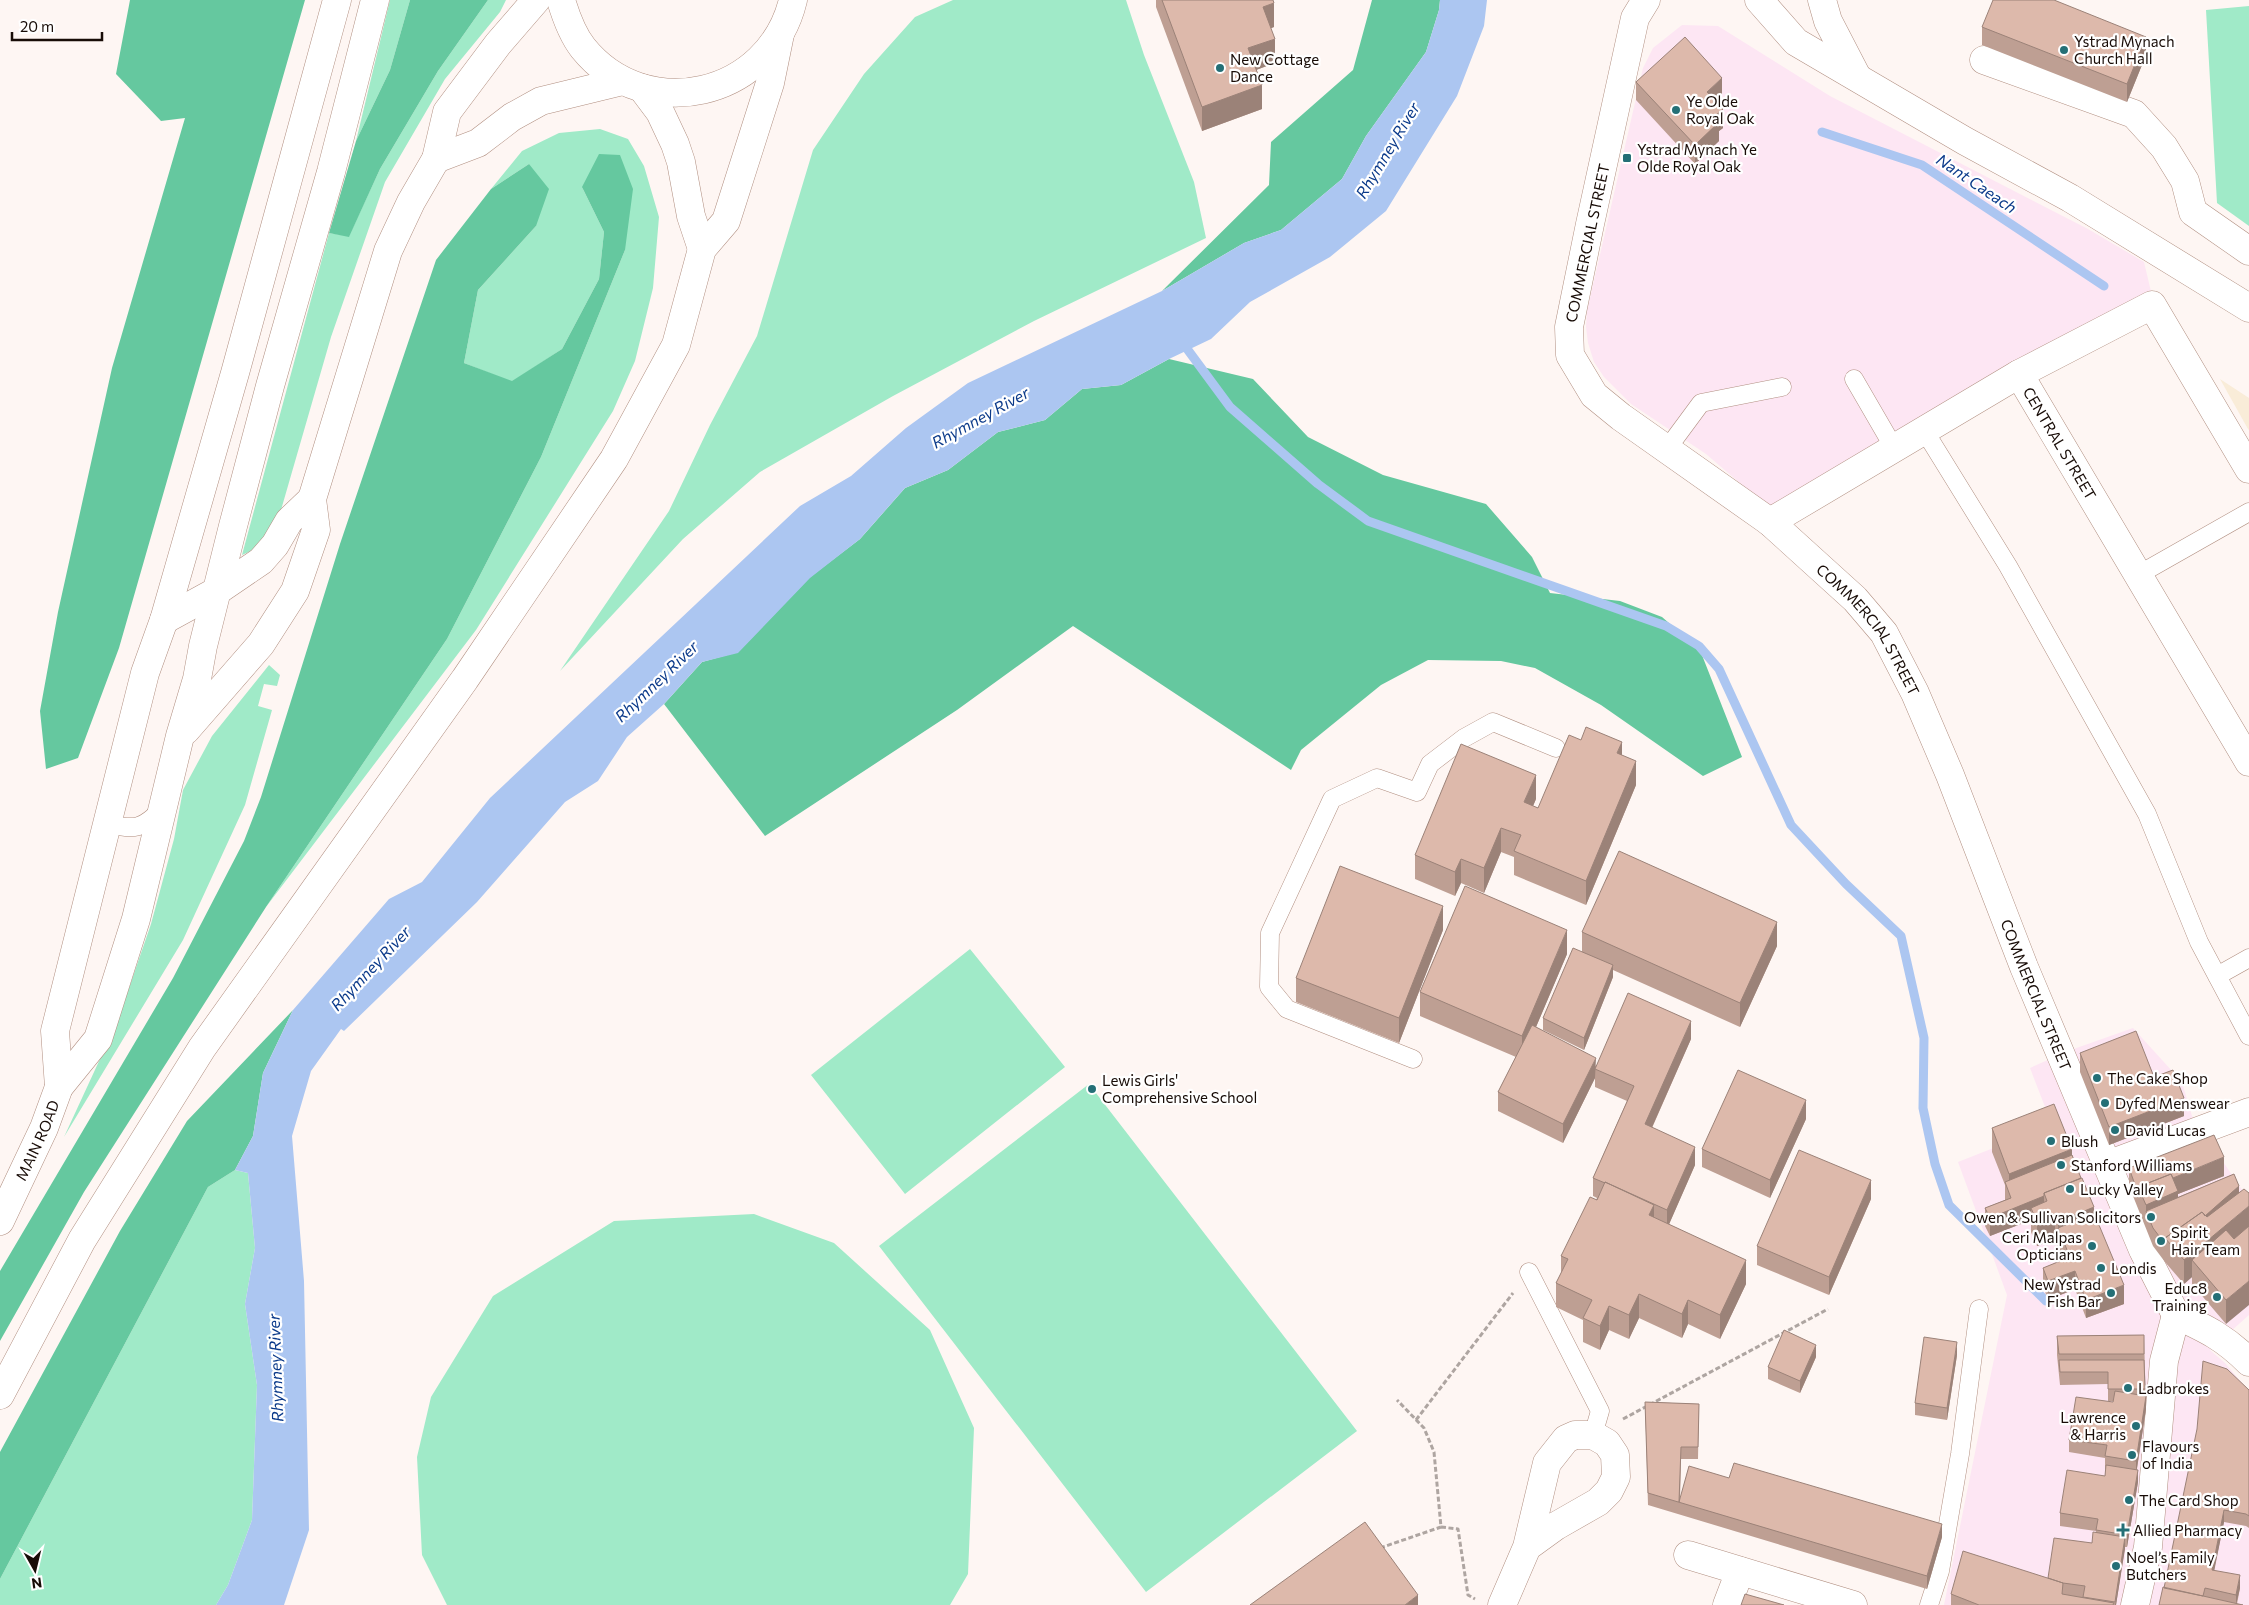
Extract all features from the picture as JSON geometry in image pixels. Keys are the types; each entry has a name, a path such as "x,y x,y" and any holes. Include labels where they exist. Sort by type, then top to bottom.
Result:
{"main road":[{"path":"59,1087 55,1031 149,657 164,620 259,289 337,0"},
{"path":"59,1087 98,1039 136,919 180,736 197,679 203,646 260,423 331,172 375,0"},
{"path":"180,736 261,644 288,604 295,590 316,530 312,499 388,251 411,202 436,159 446,112 498,44 536,0"},
{"path":"560,0 569,26 583,48 601,67 633,84 662,93 701,91 720,85 754,65 780,34"},
{"path":"0,1395 82,1240 202,1048 465,679 614,460 676,345 702,249 726,222 770,83 780,34 793,0"},
{"path":"1760,0 1796,42 1856,75 1965,141 2070,198 2249,308"},
{"path":"1822,0 1828,21 1856,75"},
{"name":"COMMERCIAL STREET","path":"1638,6 1569,327 1570,356 1594,395 1667,450 1770,522 1855,599 1884,634 1915,693 1950,775 2024,967 2106,1165 2143,1250 2176,1315"},
{"path":"1984,60 2134,114 2164,147 2185,181 2193,212 2249,251"},
{"path":"436,159 478,143 512,117 540,100 633,84"},
{"path":"633,84 660,112 675,144 683,170 691,216 702,249"},
{"path":"2019,374 2152,305 2249,469"},
{"name":"CENTRAL STREET","path":"1770,522 2019,374 2249,762"},
{"path":"164,620 218,591 261,561 275,545 288,521 312,499"},
{"name":"MAIN ROAD","path":"0,1221 44,1128 59,1087"},
{"path":"2106,1165 2249,1112"},
{"path":"2135,1605 2148,1547 2164,1361 2176,1315 2214,1332 2249,1362"},
{"path":"1489,1603 1527,1548 1556,1526 1598,1502 1609,1491 1616,1477 1615,1455 1607,1443 1593,1435 1575,1435 1566,1439 1547,1464 1527,1548"},
{"path":"1688,1555 1854,1605"},
{"path":"1727,1605 1740,1571"}],"lane":[{"path":"1854,380 1894,448"},
{"path":"1667,450 1701,402 1782,387"},
{"path":"1924,430 2008,566 2146,814 2199,942 2249,1036"},
{"path":"2138,575 2249,512"},
{"path":"1413,1059 1287,1008 1270,987 1270,933 1332,799 1377,778 1417,792 1430,764 1464,738 1493,722 1556,748"},
{"path":"108,824 135,828 146,824 163,808"},
{"path":"2217,976 2249,958"},
{"path":"1529,1272 1600,1411 1593,1435"},
{"path":"1929,1605 1940,1571 1947,1532 1960,1454 1979,1309"}],"path":[{"path":"1416,1420 1529,1272"},
{"path":"1593,1435 1828,1309"},
{"path":"1397,1400 1424,1428 1434,1452 1441,1527"},
{"path":"1378,1548 1441,1527 1458,1529 1468,1595 1489,1603"}],"shaded area":[{"path":"1682,25 1718,26 1830,96 2088,229 2144,262 2153,300 1782,514 1761,501 1706,454 1631,404 1604,377 1594,362 1588,343 1587,311 1643,68 1653,48"},
{"path":"2220,379 2249,398 2249,430 2248,429"},
{"path":"2133,1028 2182,1082 2192,1116 2249,1200 2249,1315 2210,1350 2225,1363 2249,1391 2249,1605 1944,1605 2007,1295 1958,1162 2052,1125 2030,1068 2068,1051"}],"green space":[{"path":"130,0 305,0 119,648 78,758 46,769 40,711 58,612 112,368 185,118 161,121 116,74"},
{"path":"390,0 410,0 390,70 356,141"},
{"path":"410,0 488,0 438,71 380,169 349,237 329,233 356,141 390,70"},
{"path":"488,0 506,0 500,12 445,79 385,182 331,337 281,510 266,537 256,547 242,555 329,233 349,236 380,169 438,71"},
{"path":"953,0 1126,0 1144,55 1194,182 1206,238 1034,321 893,396 760,472 683,539 560,671 669,511 710,425 757,336 813,150 864,74 915,17"},
{"path":"1372,0 1440,0 1439,10 1426,52 1366,136 1342,179 1281,230 1244,243 1162,291 1269,185 1271,142 1353,70"},
{"path":"2249,6 2249,226 2217,203 2206,10"},
{"path":"600,129 628,139 644,166 659,217 653,288 635,361 613,411 476,630 266,907 447,639 541,457 625,250 582,187 604,232 599,279 562,349 512,382 464,363 478,290 536,226 529,164 491,189 522,151 559,133"},
{"path":"599,154 620,155 633,189 625,250 541,457 447,639 266,907 84,1192 0,1341 0,1271 173,978 244,841 261,797 340,544 436,260 491,189 529,164 549,189 536,226 478,290 464,363 512,381 562,349 599,279 604,232 582,187"},
{"path":"1169,359 1253,379 1308,437 1383,475 1486,504 1532,557 1550,593 1620,601 1662,617 1700,650 1742,757 1703,776 1601,705 1535,668 1501,661 1428,660 1381,685 1301,750 1291,770 1073,626 957,710 765,836 664,704 702,662 738,652 810,577 860,539 905,488 948,470 998,432 1045,420 1082,389 1121,385"},
{"path":"269,665 280,675 277,686 264,684 258,706 272,710 245,805 183,940 64,1137 118,1020 151,924 174,839 183,790 212,736"},
{"path":"970,949 1065,1067 905,1194 811,1075"},
{"path":"293,1010 263,1073 253,1136 235,1170 208,1187 0,1579 0,1452 120,1231 187,1121"},
{"path":"1089,1084 1357,1431 1146,1592 879,1246"},
{"path":"235,1170 248,1173 255,1248 245,1304 257,1385 252,1520 228,1585 216,1605 0,1605 0,1579 208,1187"},
{"path":"754,1214 834,1243 930,1330 974,1428 968,1574 950,1605 447,1605 422,1555 417,1457 431,1397 493,1296 614,1221"}],"water":[{"name":"Rhymney River","path":"1440,0 1487,0 1484,26 1457,96 1386,211 1330,257 1250,302 1211,339 1121,385 1082,389 1045,420 998,432 948,470 905,488 860,539 810,578 738,653 702,662 664,704 627,737 598,781 565,802 477,902 344,1031 341,1029 311,1071 292,1136 304,1281 309,1530 284,1605 216,1605 228,1585 252,1520 257,1385 245,1304 255,1248 248,1173 235,1170 253,1136 263,1073 293,1010 389,899 422,882 490,798 800,506 851,476 906,428 968,383 1162,291 1244,243 1281,230 1342,179 1366,136 1426,52 1439,10"}],"building":[{"name":"New Cottage Dance","path":"1162,0 1273,0 1274,3 1263,7 1275,39 1248,48 1262,85 1202,107"},
{"name":"Ystrad Mynach Church Hall","path":"1993,0 2054,0 2146,37 2127,84 1982,27"},
{"path":"1685,37 1722,78 1707,92 1723,109 1714,117 1719,122 1695,145 1636,82"},
{"path":"1586,727 1622,742 1617,753 1636,761 1586,881 1514,851 1521,835 1501,828 1484,868 1461,859 1455,872 1415,855 1461,744 1536,775 1524,802 1538,808 1569,735 1581,740"},
{"path":"1619,851 1777,922 1740,1003 1582,932"},
{"path":"1340,866 1443,906 1399,1018 1296,978"},
{"path":"1465,886 1567,930 1522,1036 1420,992"},
{"path":"1573,948 1613,965 1584,1038 1543,1018"},
{"path":"1628,993 1691,1021 1645,1124 1695,1147 1667,1210 1593,1178 1634,1086 1595,1069"},
{"path":"1532,1025 1596,1058 1563,1124 1498,1092"},
{"path":"2136,1031 2154,1077 2173,1070 2184,1098 2109,1127 2080,1053"},
{"path":"1738,1070 1806,1100 1770,1180 1702,1149"},
{"path":"2054,1104 2072,1149 2009,1174 1992,1128"},
{"path":"2214,1135 2224,1157 2173,1178 2171,1174 2138,1187 2138,1193 2129,1168"},
{"path":"1799,1150 1871,1180 1829,1277 1757,1246"},
{"path":"2072,1155 2081,1178 2044,1193 2044,1196 1990,1218 1985,1208 2011,1198 2005,1182"},
{"path":"2171,1174 2178,1191 2146,1205 2138,1187"},
{"path":"2234,1174 2239,1186 2205,1216 2202,1212 2165,1238 2165,1244 2153,1228 2146,1211"},
{"path":"2082,1178 2094,1207 2058,1222 2055,1215 2037,1222 2031,1208 2047,1201 2044,1193"},
{"path":"1605,1182 1654,1205 1649,1215 1746,1260 1720,1315 1688,1300 1682,1314 1639,1294 1629,1315 1609,1306 1600,1326 1583,1318 1592,1300 1556,1283 1568,1259 1561,1256 1590,1197 1597,1200"},
{"path":"2244,1189 2249,1193 2249,1206 2184,1260 2165,1238 2202,1212 2207,1217"},
{"path":"2094,1213 2124,1285 2086,1300 2075,1271 2048,1281 2043,1268 2070,1257 2058,1228"},
{"path":"2249,1226 2249,1281 2226,1300 2192,1260 2226,1230 2234,1239"},
{"path":"1784,1330 1816,1345 1800,1381 1768,1367"},
{"path":"2144,1335 2144,1354 2059,1354 2057,1336"},
{"path":"1924,1337 1957,1342 1947,1408 1915,1403"},
{"path":"2059,1360 2144,1360 2145,1389 2108,1389 2108,1372 2060,1372"},
{"path":"2203,1361 2227,1369 2249,1390 2249,1516 2224,1510 2212,1570 2240,1575 2236,1595 2205,1588 2203,1596 2164,1588 2197,1429"},
{"path":"2115,1391 2146,1396 2136,1461 2105,1456 2107,1445 2069,1440 2076,1397 2113,1402"},
{"path":"1645,1402 1699,1404 1698,1447 1681,1447 1679,1502 1689,1466 1729,1478 1734,1463 1942,1524 1927,1576 1648,1493"},
{"path":"2106,1465 2138,1470 2127,1535 2096,1530 2098,1519 2060,1513 2067,1470 2105,1476"},
{"path":"1365,1522 1418,1595 1405,1605 1250,1605"},
{"path":"2093,1532 2125,1537 2115,1602 2083,1597 2085,1586 2063,1583 2048,1578 2054,1538 2092,1543"},
{"path":"1963,1551 2063,1583 2062,1594 2114,1603 2113,1605 1979,1605 1951,1594"},
{"path":"2163,1587 2243,1605 2159,1605"},
{"path":"1745,1594 1784,1605 1741,1605"}],"waterway":[{"name":"Nant Caeach","path":"1822,132 1922,165 2104,286"},
{"path":"1182,342 1230,407 1318,484 1368,521 1666,626 1699,646 1719,669 1791,825 1846,884 1901,936 1924,1038 1923,1108 1935,1164 1949,1205 2046,1301"}],"place":[{"name":"Ystrad Mynach Church Hall","path":"2064,50"},
{"name":"New Cottage Dance","path":"1220,68"},
{"name":"Ye Olde Royal Oak","path":"1676,110"},
{"name":"Ystrad Mynach Ye Olde Royal Oak","path":"1627,158"},
{"name":"The Cake Shop","path":"2097,1078"},
{"name":"Lewis Girls' Comprehensive School","path":"1092,1089"},
{"name":"Dyfed Menswear","path":"2105,1103"},
{"name":"David Lucas","path":"2115,1130"},
{"name":"Blush","path":"2051,1141"},
{"name":"Stanford Williams","path":"2061,1165"},
{"name":"Lucky Valley","path":"2070,1189"},
{"name":"Owen & Sullivan Solicitors","path":"2151,1217"},
{"name":"Spirit Hair Team","path":"2161,1241"},
{"name":"Ceri Malpas Opticians","path":"2092,1246"},
{"name":"Londis","path":"2101,1268"},
{"name":"New Ystrad Fish Bar","path":"2111,1293"},
{"name":"Educ8 Training","path":"2217,1297"},
{"name":"Ladbrokes","path":"2128,1388"},
{"name":"Lawrence & Harris","path":"2136,1426"},
{"name":"Flavours of India","path":"2132,1455"},
{"name":"The Card Shop","path":"2129,1500"},
{"name":"Allied Pharmacy","path":"2123,1530"},
{"name":"Noel’s Family Butchers","path":"2116,1566"}]}
